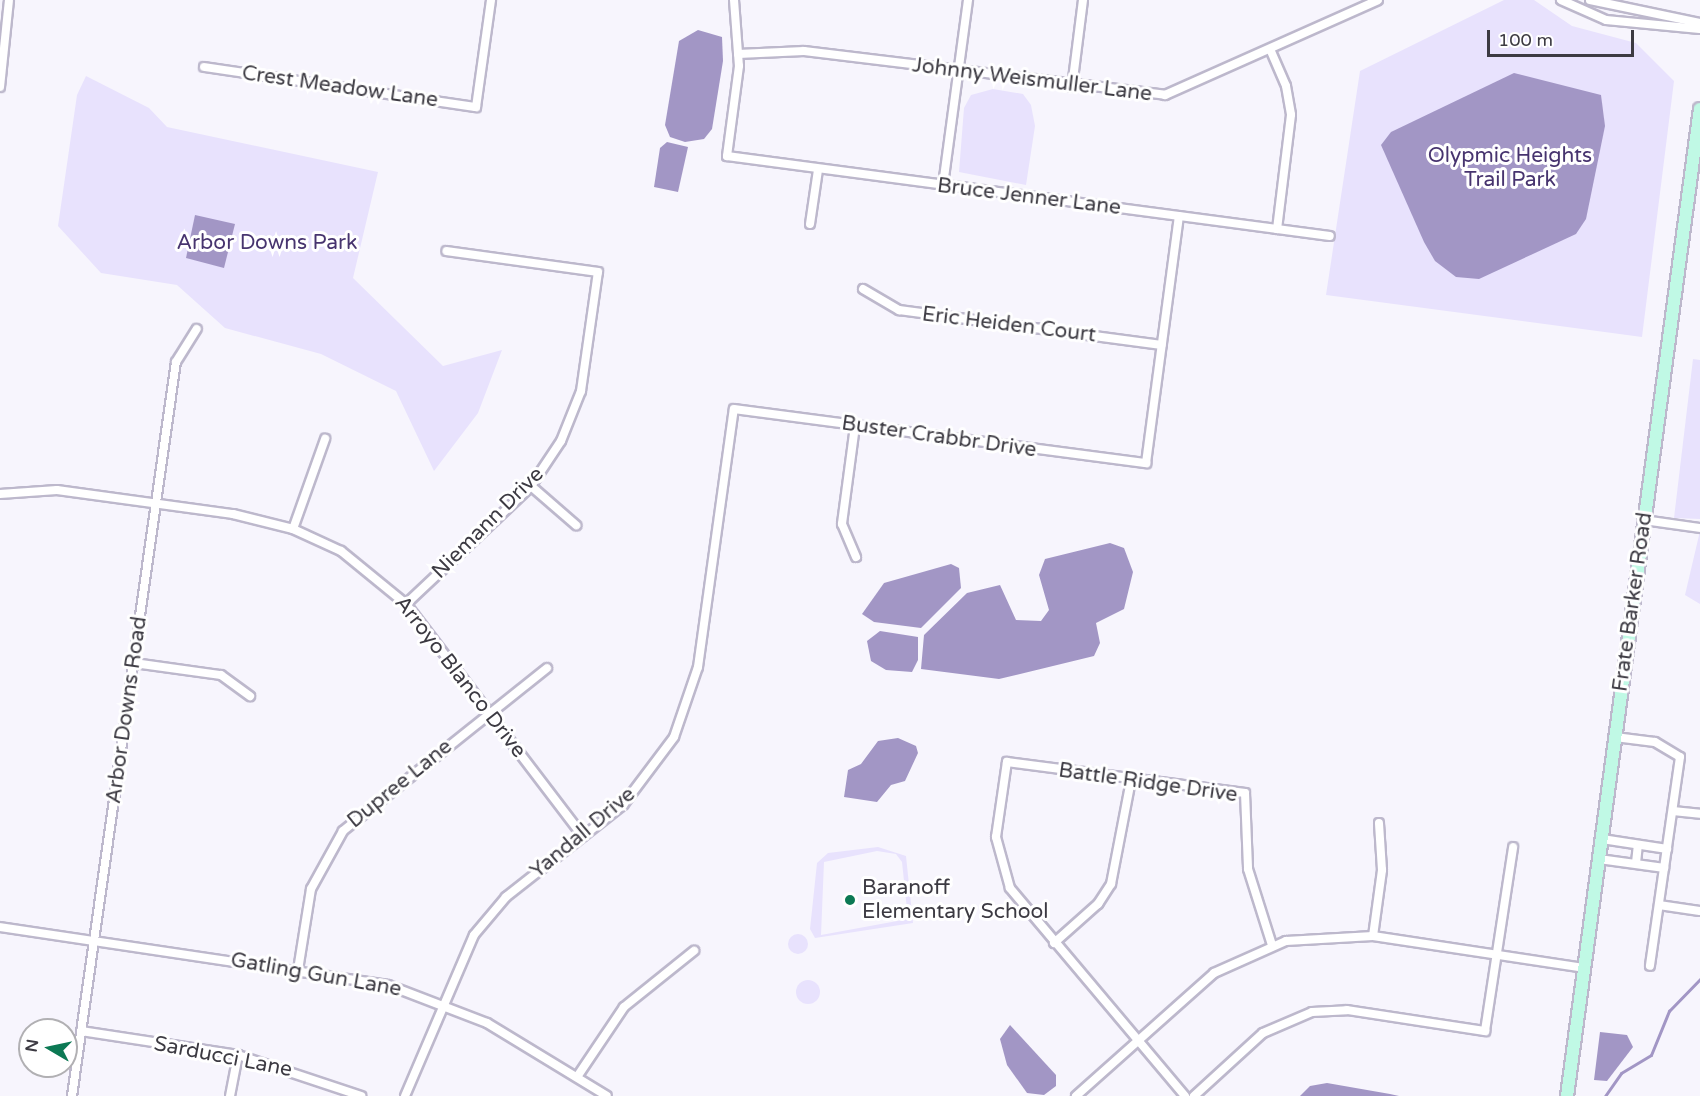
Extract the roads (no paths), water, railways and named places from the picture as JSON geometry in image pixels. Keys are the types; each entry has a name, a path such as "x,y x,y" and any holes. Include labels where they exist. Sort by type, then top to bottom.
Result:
{"street":[{"path":"0,87 9,0"},
{"name":"Crest Meadow Lane","path":"204,67 476,107 491,0"},
{"path":"734,0 738,54"},
{"path":"943,185 968,0"},
{"path":"1072,87 1083,0"},
{"name":"Johnny Weismuller Lane","path":"738,54 804,51 1072,87 1165,95 1378,0"},
{"path":"1561,0 1615,22 1700,29"},
{"path":"1590,0 1700,23"},
{"path":"1270,50 1286,86 1291,115 1277,229"},
{"name":"Bruce Jenner Lane","path":"738,54 728,156 818,170 1330,236"},
{"name":"Frate Barker Road","path":"1567,1096 1700,109"},
{"path":"810,224 818,170"},
{"path":"1162,345 1179,216"},
{"name":"Niemann Drive","path":"406,604 531,486 576,408 598,272 446,251"},
{"name":"Eric Heiden Court","path":"863,289 899,310 1162,345"},
{"name":"Arbor Downs Road","path":"72,1096 176,362 197,329"},
{"name":"Buster Crabbr Drive","path":"734,409 1146,463 1162,345"},
{"name":"Yandall Drive","path":"405,1096 461,958 490,914 638,788 665,752 687,706 701,652 734,409"},
{"path":"855,426 842,524 856,557"},
{"path":"293,530 325,439"},
{"path":"531,486 576,525"},
{"name":"Arroyo Blanco Drive","path":"0,494 38,488 156,503 293,530 358,562 406,604 583,836"},
{"path":"1644,520 1700,528"},
{"path":"134,663 220,675 250,696"},
{"name":"Dupree Lane","path":"298,970 307,905 331,846 366,807 547,668"},
{"path":"1616,737 1655,742 1680,757 1650,966"},
{"name":"Battle Ridge Drive","path":"1054,943 1019,902 1001,869 996,837 1007,762 1131,780 1245,793 1248,869 1272,945"},
{"path":"1131,780 1111,884 1098,904 1054,943 1185,1096"},
{"path":"1672,811 1700,814"},
{"path":"1373,936 1382,870 1379,823"},
{"path":"1602,839 1666,849"},
{"path":"1636,863 1638,845"},
{"path":"1194,1096 1263,1033 1312,1012 1347,1010 1485,1030 1513,847"},
{"path":"1599,859 1664,868"},
{"path":"1659,905 1700,912"},
{"name":"Gatling Gun Lane","path":"0,927 388,984 442,1003 577,1077 607,1096"},
{"path":"1076,1096 1214,973 1272,945 1329,934 1373,936 1584,968"},
{"path":"577,1077 624,1006 694,951"},
{"name":"Sarducci Lane","path":"81,1031 238,1055 361,1096"},
{"path":"230,1096 238,1055"}],"waterway":[{"path":"1605,1096 1621,1073 1651,1055 1669,1011 1700,979"}],"place":[{"name":"Baranoff Elementary School","path":"850,900"}],"park label":[{"name":"Olypmic Heights Trail Park","path":"1510,168"},
{"name":"Arbor Downs Park","path":"267,243"}]}
